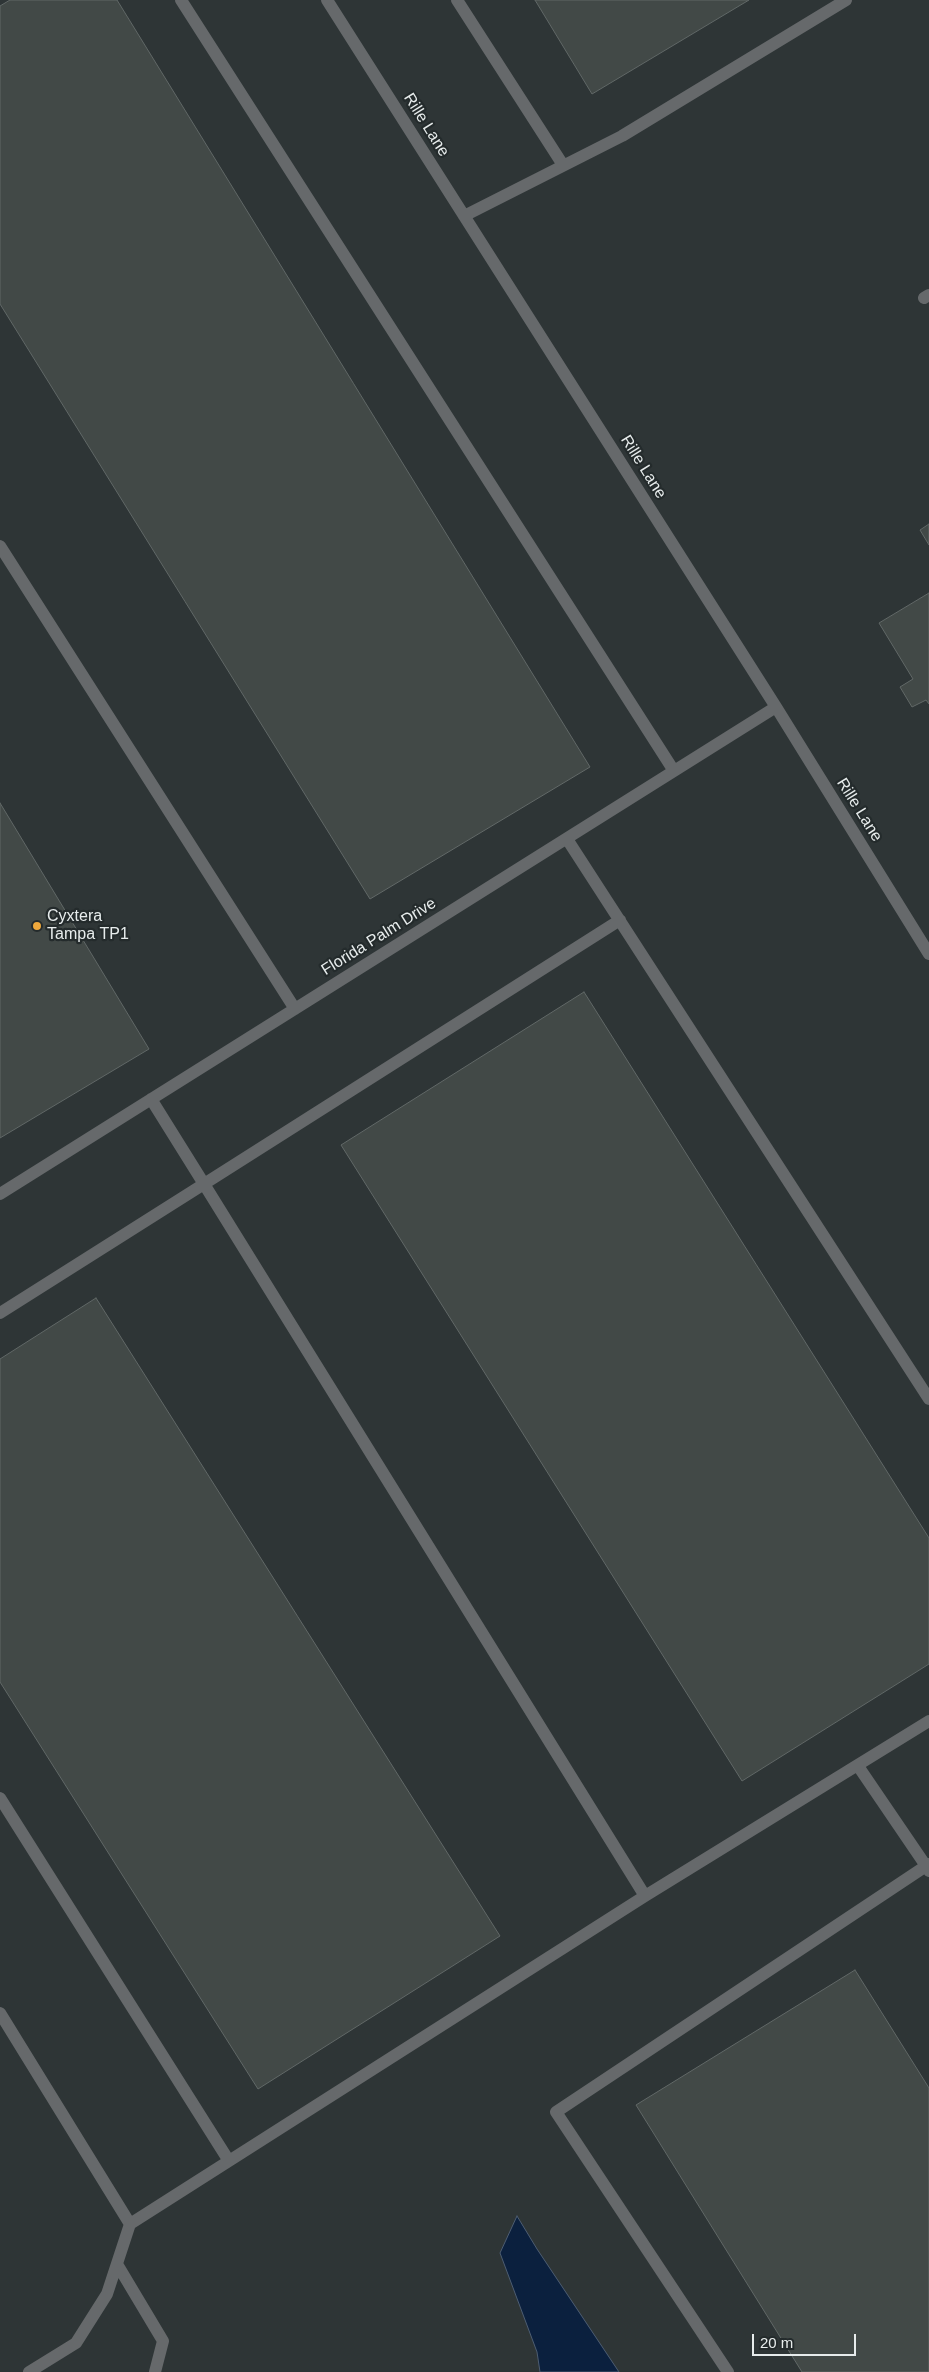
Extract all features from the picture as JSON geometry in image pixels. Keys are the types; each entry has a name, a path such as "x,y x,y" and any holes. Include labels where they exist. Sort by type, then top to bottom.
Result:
{"street":[{"path":"181,0 674,771"},
{"name":"Rille Lane","path":"327,0 776,707 929,954"},
{"path":"456,0 563,165"},
{"path":"464,216 622,136 846,0"},
{"path":"0,546 295,1009"},
{"name":"Florida Palm Drive","path":"0,1194 776,707"},
{"path":"567,839 929,1399"},
{"path":"0,1313 620,920"},
{"path":"151,1099 645,1896"},
{"path":"29,2372 76,2343 107,2294 130,2224 645,1896 929,1721"},
{"path":"728,2372 556,2112 928,1867 858,1766"},
{"path":"0,1798 229,2162"},
{"path":"0,2013 130,2224"},
{"path":"117,2264 163,2341 154,2372"}],"water":[{"path":"517,2216 619,2372 540,2372 537,2352 500,2253"}],"building":[{"path":"10,0 117,0 590,767 370,899 0,304 0,6"},
{"path":"535,0 749,0 592,94"},
{"path":"929,524 929,545 920,530"},
{"path":"929,593 929,704 926,700 912,707 900,687 913,679 879,623"},
{"name":"Cyxtera Tampa TP1","path":"0,803 149,1049 0,1138"},
{"path":"584,992 929,1538 929,1664 742,1781 341,1145"},
{"path":"96,1298 500,1936 258,2089 0,1682 0,1359"},
{"path":"855,1970 929,2088 929,2372 802,2372 636,2105"}],"place":[{"name":"Cyxtera Tampa TP1","path":"37,926"}]}
